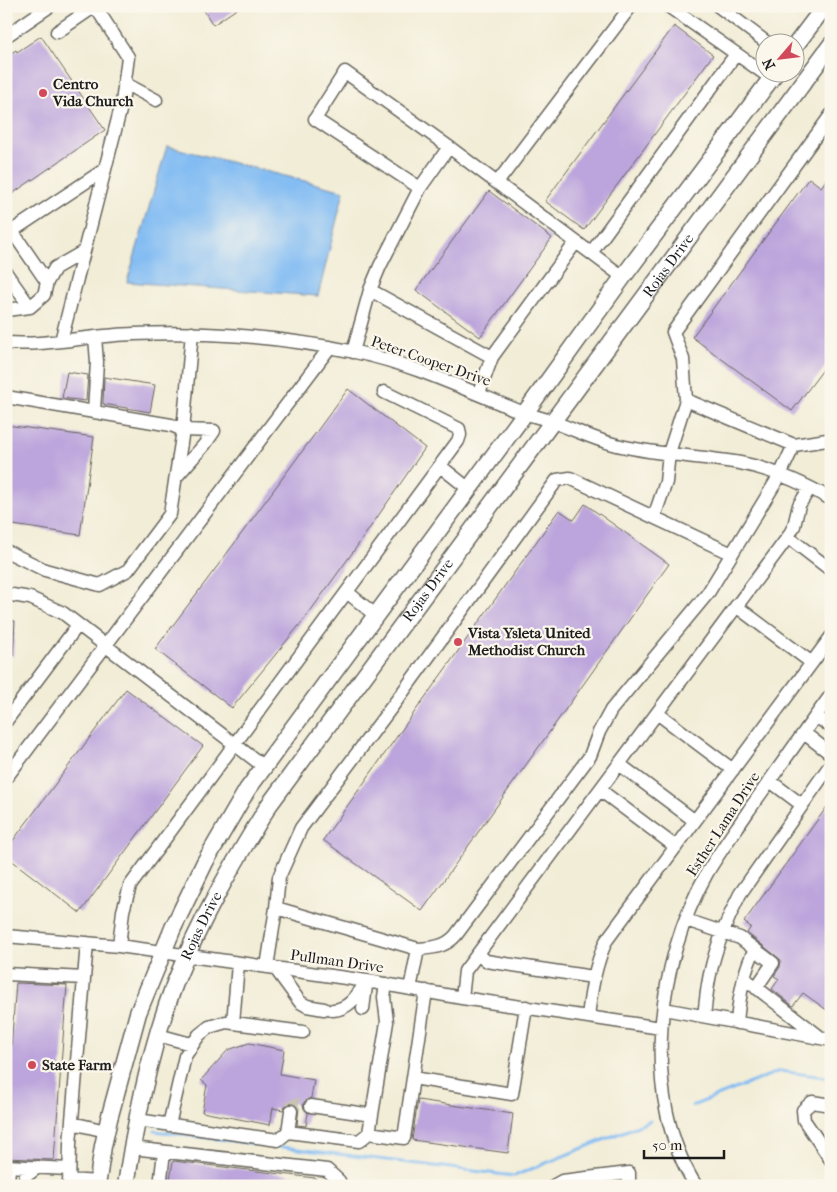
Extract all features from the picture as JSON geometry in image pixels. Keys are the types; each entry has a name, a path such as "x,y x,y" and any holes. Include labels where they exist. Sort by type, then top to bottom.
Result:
{"main road":[{"path":"804,34 825,6"},
{"name":"Rojas Drive","path":"126,1186 134,1135 158,1035 175,982 211,905 236,858 269,805 831,45"},
{"name":"Rojas Drive","path":"98,1184 106,1131 138,1013 163,952 205,862 247,790 623,277 769,82"},
{"path":"106,1131 134,1135"}],"street":[{"path":"6,36 50,6"},
{"path":"57,32 95,6 128,57 122,104 62,341"},
{"path":"498,183 631,6"},
{"path":"668,6 736,54 754,64"},
{"path":"718,6 754,33"},
{"path":"591,253 736,54"},
{"path":"420,188 315,119 345,72 449,146 623,277"},
{"path":"124,82 156,100"},
{"path":"654,517 666,482 669,453 686,400 683,359 673,332 831,115"},
{"path":"353,352 370,290 380,266 420,188 449,146"},
{"path":"47,282 12,230 104,170"},
{"path":"479,393 492,357 576,242"},
{"path":"6,310 30,307 44,295 47,282 55,268 83,252"},
{"path":"6,272 30,307"},
{"path":"370,290 492,357"},
{"path":"6,552 45,570 100,585 128,570 170,514 183,430 192,333"},
{"name":"Peter Cooper Drive","path":"6,343 34,343 134,334 192,333 253,336 330,347 409,368 479,393 525,413 622,447 741,463 780,475 831,499"},
{"path":"94,411 97,362 95,337"},
{"path":"6,778 330,347"},
{"path":"120,946 125,903 130,886 458,442 459,429 384,392"},
{"path":"6,397 172,425 183,430 214,431 176,477"},
{"path":"686,400 794,445 830,439"},
{"path":"276,908 418,949 437,947 452,940 590,756 599,732 611,710 708,593 780,475 794,445"},
{"path":"440,466 468,489"},
{"path":"367,981 356,999 345,1006 328,1009 307,1006 300,1002 271,968 279,877 301,828 400,696 557,480 570,478 732,554"},
{"path":"462,998 465,972 788,537 794,526 799,505 810,488"},
{"path":"788,537 831,570"},
{"path":"347,592 375,614"},
{"path":"6,594 46,603 63,613 263,766"},
{"path":"736,606 812,663"},
{"path":"6,720 78,624"},
{"path":"588,1017 593,977 606,942 831,637"},
{"name":"Esther Lama Drive","path":"696,1186 683,1163 670,1128 661,1064 661,1028 675,955 686,920 706,875 831,695"},
{"path":"657,713 733,770"},
{"path":"816,716 831,727"},
{"path":"704,1016 710,971 722,932 740,894 830,763 804,733"},
{"path":"619,764 695,821"},
{"path":"770,781 802,805"},
{"path":"600,790 676,847"},
{"path":"686,920 740,938 773,963 756,988"},
{"name":"Pullman Drive","path":"6,936 120,946 163,952 367,981 462,998 661,1028"},
{"path":"69,1178 87,943"},
{"path":"410,989 418,949"},
{"path":"737,1023 739,999 744,978 748,963 755,949"},
{"path":"478,954 486,961 593,977"},
{"path":"233,1023 238,964"},
{"path":"6,974 84,978"},
{"path":"744,978 827,1039"},
{"path":"363,1009 367,981"},
{"path":"288,1132 359,1141 369,1133 387,1022 384,997 386,984"},
{"path":"369,1133 404,1138 426,991"},
{"path":"413,1078 512,1094 526,1008"},
{"path":"664,1009 827,1039"},
{"path":"169,1125 185,1056 191,1044 209,1027 226,1022 303,1032"},
{"path":"158,1035 191,1044"},
{"path":"831,1105 812,1102 803,1110 804,1120 831,1160"},
{"path":"311,1106 372,1114"},
{"path":"134,1135 169,1125 278,1140 288,1132 291,1111"},
{"path":"72,1123 106,1131"},
{"path":"134,1135 164,1152 327,1170 339,1181 341,1186"},
{"path":"160,1186 164,1152"},
{"path":"8,1186 8,1166 38,1167 69,1178 98,1184"},
{"path":"23,1186 26,1176 38,1167"},
{"path":"552,1186 562,1181 630,1173 629,1186"}],"water":[{"path":"167,146 344,191 318,296 127,282"}],"building":[{"path":"201,6 241,6 213,25"},
{"path":"674,26 713,55 584,230 545,201"},
{"name":"Centro Vida Church","path":"41,36 105,130 6,198 6,56 16,50 17,52"},
{"path":"831,174 831,359 792,411 692,337 809,178 821,187"},
{"path":"489,191 552,238 480,337 416,290"},
{"path":"67,372 88,375 86,401 62,398"},
{"path":"104,377 155,385 150,412 103,404"},
{"path":"348,389 425,448 306,617 232,708 155,649"},
{"path":"6,425 94,437 80,535 6,524"},
{"path":"585,504 669,564 422,911 323,840 559,510 574,520"},
{"path":"6,620 15,621 13,656 6,655"},
{"path":"126,689 203,746 80,913 6,856 6,850"},
{"path":"831,801 831,1013 803,993 793,1006 772,989 779,979 774,976 780,967 781,960 747,933 751,927 744,922"},
{"path":"16,983 67,985 54,1160 6,1158 6,1112"},
{"path":"249,1043 284,1050 280,1074 314,1080 311,1098 303,1104 304,1109 308,1113 306,1126 297,1125 299,1108 296,1104 292,1103 285,1106 283,1110 273,1108 270,1125 202,1112 207,1085 201,1080 228,1050"},
{"path":"418,1100 513,1114 508,1153 412,1140"},
{"path":"173,1161 315,1178 319,1186 169,1186"}],"waterway":[{"path":"692,1106 780,1071 831,1078"},
{"path":"155,1131 514,1176 650,1121"}],"tunnel":[{"path":"291,1111 292,1106 298,1104 311,1106"}],"place":[{"name":"Centro Vida Church","path":"43,93"},
{"name":"Vista Ysleta United Methodist Church","path":"458,642"},
{"name":"State Farm","path":"32,1065"}]}
